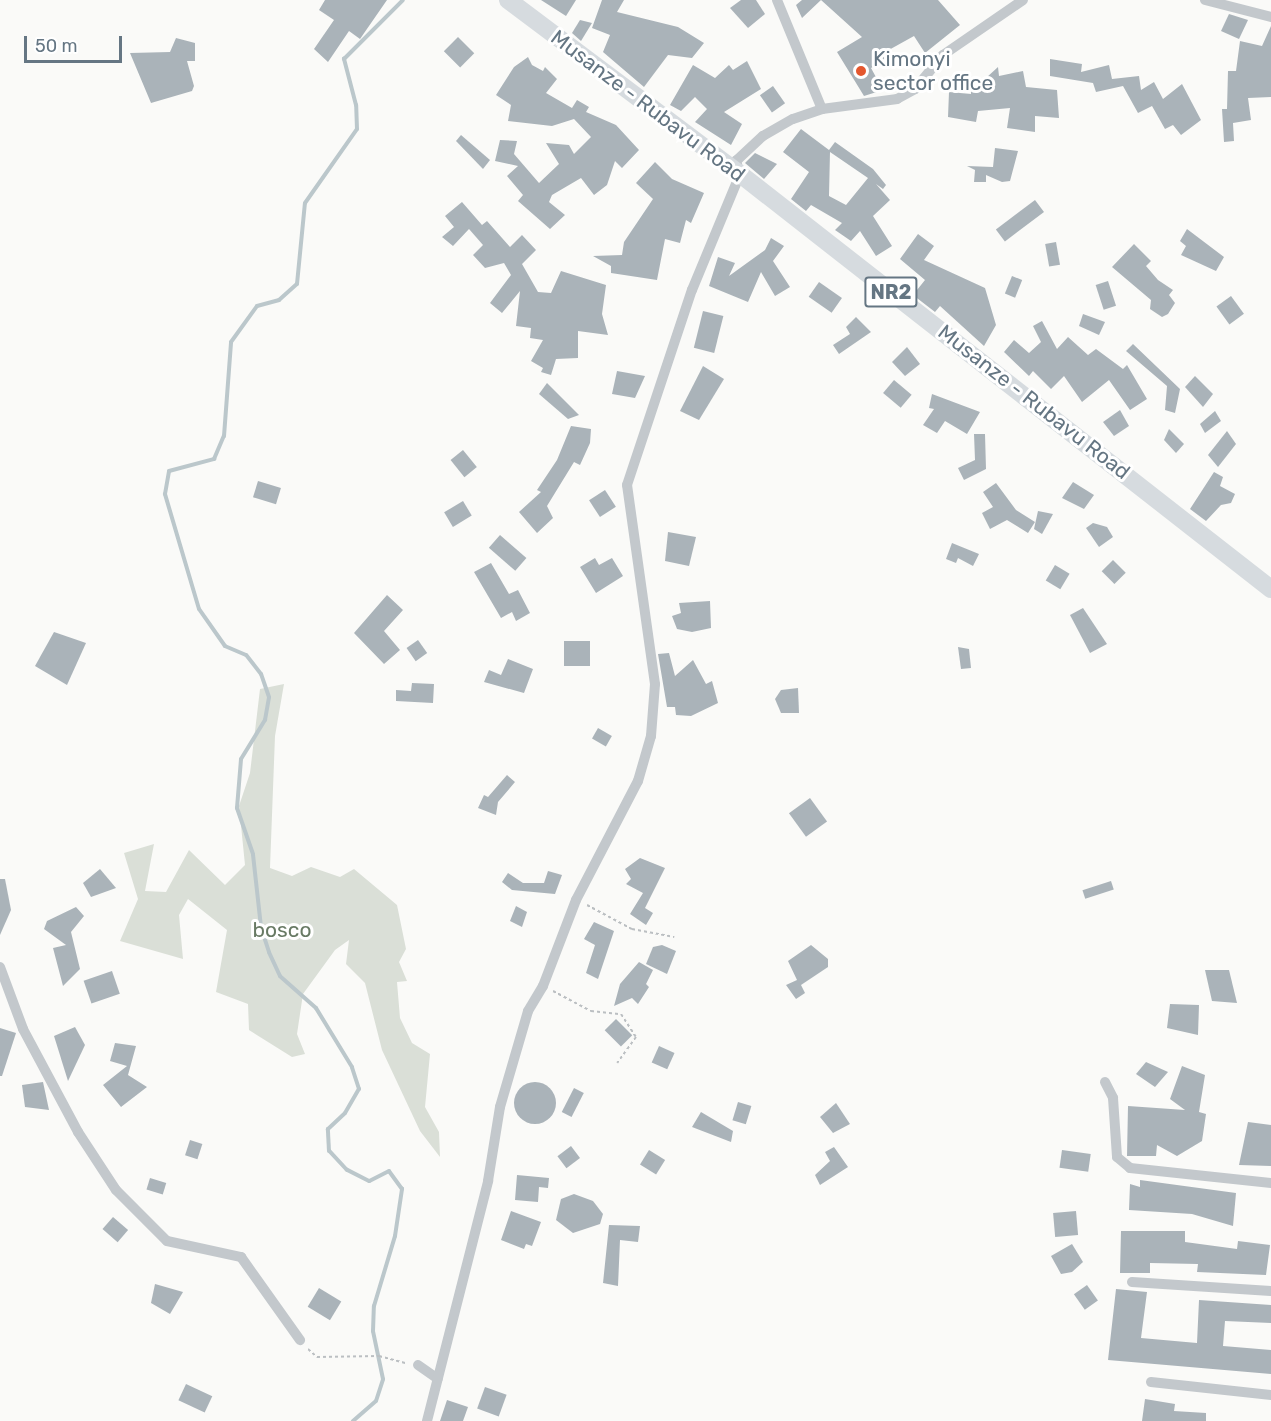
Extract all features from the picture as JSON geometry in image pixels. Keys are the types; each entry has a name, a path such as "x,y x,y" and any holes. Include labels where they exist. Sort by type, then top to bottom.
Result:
{"highway":[{"name":"Musanze - Rubavu Road","path":"508,0 740,174 1271,589"}],"street":[{"path":"777,0 822,109"},
{"path":"427,1421 488,1181 506,1086 528,1011 543,986 576,900 638,781 651,735 656,684 627,485 692,290 740,174 736,161 743,150 793,119 822,109 897,99 915,89 943,55 1023,0"},
{"path":"1205,0 1271,17"},
{"path":"0,967 23,1029 78,1132 116,1190 167,1241 241,1257 300,1340"},
{"path":"1105,1082 1113,1098 1117,1157 1130,1168 1271,1183"},
{"path":"1132,1282 1271,1291"},
{"path":"418,1365 438,1379"},
{"path":"1151,1382 1271,1395"}],"path":[{"path":"576,900 632,929 675,937"},
{"path":"543,986 591,1011 621,1014 636,1037 617,1063"},
{"path":"300,1340 317,1357 379,1356 418,1365"}],"green space":[{"name":"bosco","path":"284,684 275,736 270,868 292,876 311,867 340,877 354,869 397,905 406,949 399,962 407,981 397,982 400,1018 412,1043 430,1054 425,1107 439,1132 440,1157 420,1131 382,1050 365,983 346,964 349,940 335,950 303,994 297,1034 305,1054 292,1057 249,1030 248,1004 216,992 227,930 188,899 179,915 183,959 120,941 138,899 124,853 154,844 145,891 166,892 189,850 225,885 245,865 239,806 250,773 260,689"}],"building":[{"path":"325,0 387,0 360,39 349,31 328,62 314,49 334,20 319,10"},
{"path":"541,0 576,0 566,16"},
{"path":"602,0 624,0 617,12 678,27 704,43 692,58 668,55 644,87 603,52 610,35 592,28"},
{"path":"741,0 756,0 765,14 748,28 730,8"},
{"path":"802,0 821,0 802,18 796,5"},
{"path":"821,0 938,0 960,25 925,53 914,36 887,51 890,57 871,68 883,90 864,96 837,52 862,37"},
{"path":"1229,14 1248,20 1239,39 1221,31"},
{"path":"580,20 592,23 581,41 572,33"},
{"path":"1271,26 1271,97 1248,98 1251,120 1233,123 1234,141 1224,142 1222,109 1227,109 1228,71 1236,71 1240,41 1262,46"},
{"path":"458,37 474,53 460,67 444,51"},
{"path":"176,38 195,43 195,61 187,61 194,86 192,91 151,103 130,53 170,52"},
{"path":"528,57 532,65 543,71 545,67 557,79 546,93 572,108 577,100 589,107 586,112 616,125 639,150 622,168 615,161 607,185 594,195 581,178 552,195 549,202 565,215 550,229 518,201 523,195 507,176 518,166 495,161 500,140 517,141 514,154 539,183 559,164 546,143 569,145 574,154 591,137 574,119 552,126 508,121 511,105 496,95 514,67"},
{"path":"1050,59 1082,64 1081,72 1109,65 1112,79 1139,76 1141,90 1154,82 1163,99 1182,84 1201,120 1181,135 1173,125 1165,129 1152,106 1138,113 1123,86 1096,92 1093,83 1050,76"},
{"path":"747,61 761,89 724,112 742,124 731,145 695,122 707,109 695,97 681,111 670,105 693,65 715,78 729,65 733,70"},
{"path":"998,67 999,76 1023,71 1026,87 1057,90 1059,118 1035,116 1035,132 1007,128 1010,108 978,111 976,122 948,117 949,92 971,94 971,87 987,88 986,78"},
{"path":"773,86 785,103 772,112 760,95"},
{"path":"801,129 829,150 835,142 873,169 886,185 883,189 876,184 890,200 873,216 892,246 876,256 860,231 851,241 835,230 842,223 811,205 806,211 791,199 809,172 783,152","holes":["830,152 868,178 846,205 829,196"]},
{"path":"461,135 490,160 483,169 456,141"},
{"path":"995,148 1018,151 1010,181 1002,182 986,175 986,182 974,182 975,170 967,166 993,167"},
{"path":"755,153 777,164 764,179 745,163"},
{"path":"655,162 672,179 704,193 691,223 686,220 680,243 665,239 657,280 611,273 611,266 593,256 622,255 624,242 653,199 636,183"},
{"path":"1035,200 1044,212 1005,241 996,229"},
{"path":"462,202 482,225 487,221 510,247 522,235 536,250 522,264 538,292 551,293 561,271 606,285 602,314 608,335 578,331 578,358 556,359 551,375 541,372 543,368 531,361 543,340 530,338 531,328 516,326 520,291 502,313 490,303 511,275 504,263 485,268 473,255 483,245 469,229 453,246 442,237 454,227 445,216"},
{"path":"1187,229 1224,257 1216,271 1181,255 1186,246 1180,241"},
{"path":"918,234 934,246 924,260 985,288 996,325 984,346 940,306 935,312 913,295 925,280 900,259"},
{"path":"771,238 784,246 773,261 790,287 775,296 761,272 748,302 709,286 718,257 735,263 729,276 765,250"},
{"path":"1056,242 1060,265 1049,267 1045,244"},
{"path":"1134,244 1151,261 1146,266 1158,280 1173,290 1169,295 1175,303 1168,314 1162,317 1150,309 1151,300 1112,267"},
{"path":"1012,276 1022,280 1015,298 1005,294"},
{"path":"1108,281 1116,306 1104,310 1096,285"},
{"path":"819,282 842,298 832,313 809,297"},
{"path":"1231,296 1244,314 1229,324 1216,307"},
{"path":"703,311 723,316 714,353 694,348"},
{"path":"1083,314 1105,322 1099,335 1079,326"},
{"path":"856,317 871,332 839,354 833,345 850,334 846,327"},
{"path":"1042,321 1057,349 1068,337 1088,355 1096,349 1123,369 1127,365 1147,399 1130,410 1109,380 1082,402 1064,376 1051,389 1033,371 1029,376 1004,352 1014,340 1029,353 1041,342 1033,326"},
{"path":"1133,344 1180,389 1175,413 1165,410 1167,386 1126,351"},
{"path":"907,347 920,364 905,376 892,362"},
{"path":"703,366 724,379 699,420 680,411"},
{"path":"617,371 645,376 635,398 612,394"},
{"path":"1195,376 1213,394 1203,407 1185,387"},
{"path":"894,380 912,395 901,408 883,393"},
{"path":"547,383 579,415 568,419 539,394"},
{"path":"932,394 980,412 967,434 945,421 937,433 923,425 934,409 929,408"},
{"path":"1120,410 1129,426 1114,436 1103,422"},
{"path":"1215,411 1221,421 1205,433 1200,424"},
{"path":"571,426 591,429 590,443 580,465 574,462 547,506 553,518 537,533 519,512 541,492 537,490 557,460"},
{"path":"1169,429 1184,444 1176,453 1164,440"},
{"path":"1227,431 1236,444 1218,467 1208,455"},
{"path":"974,434 985,434 986,469 964,480 958,468 975,460"},
{"path":"463,450 477,467 464,477 451,460"},
{"path":"1214,472 1223,477 1220,486 1235,494 1231,503 1221,505 1206,521 1190,509"},
{"path":"258,481 281,488 276,504 253,497"},
{"path":"1073,482 1094,495 1084,509 1062,498"},
{"path":"996,483 1016,510 1035,522 1028,533 1007,520 990,529 982,513 993,507 983,492"},
{"path":"605,490 616,507 600,517 589,500"},
{"path":"463,501 472,516 453,527 444,512"},
{"path":"1038,511 1053,514 1042,534 1034,529"},
{"path":"1093,523 1107,527 1113,537 1099,547 1086,528"},
{"path":"668,532 696,537 689,566 665,561"},
{"path":"500,535 526,558 515,571 489,548"},
{"path":"952,543 979,554 973,566 958,558 956,563 946,559"},
{"path":"595,558 599,565 612,558 623,576 596,593 580,567"},
{"path":"1113,560 1126,573 1114,584 1102,571"},
{"path":"491,563 509,594 518,590 530,613 516,621 512,612 501,618 474,572"},
{"path":"1055,565 1070,574 1060,589 1046,580"},
{"path":"387,595 403,610 384,631 400,650 384,664 354,633"},
{"path":"710,601 711,628 692,632 677,629 672,616 681,613 679,603"},
{"path":"1083,608 1107,644 1090,653 1070,615"},
{"path":"54,632 86,643 67,685 35,666"},
{"path":"418,640 427,653 416,661 407,648"},
{"path":"564,641 590,641 590,666 564,666"},
{"path":"958,647 969,649 971,668 961,669"},
{"path":"669,653 675,676 693,660 706,684 712,681 718,703 691,716 676,715 675,707 667,707 658,654"},
{"path":"508,659 533,669 524,693 484,682 489,670 501,675"},
{"path":"412,683 434,684 433,703 396,701 396,690 411,691"},
{"path":"798,688 799,713 781,713 775,699 781,690"},
{"path":"598,728 612,736 606,746 592,738"},
{"path":"507,775 515,782 498,802 496,815 478,808 484,795 488,797"},
{"path":"810,798 827,821 806,837 789,813"},
{"path":"640,858 665,868 645,908 653,913 646,925 630,914 643,893 626,884 631,879 625,869"},
{"path":"100,869 116,888 91,897 83,883"},
{"path":"548,871 562,875 555,894 512,890 502,882 508,873 523,883 544,883"},
{"path":"0,879 5,879 11,910 0,935"},
{"path":"1111,881 1114,890 1085,899 1082,890"},
{"path":"516,906 527,912 522,927 510,921"},
{"path":"76,907 84,916 71,932 80,969 63,986 53,948 66,945 44,929 47,921"},
{"path":"594,922 614,931 598,979 586,973 595,945 584,939"},
{"path":"662,945 676,951 667,974 646,964 653,947"},
{"path":"811,945 828,959 828,967 801,985 805,993 796,999 786,985 797,980 788,961"},
{"path":"639,962 653,970 646,984 649,987 638,1004 632,998 614,1006 620,984"},
{"path":"1205,970 1229,970 1237,1003 1212,1001"},
{"path":"112,971 120,994 91,1003 84,981"},
{"path":"1170,1004 1199,1005 1198,1035 1167,1028"},
{"path":"616,1019 632,1035 621,1047 605,1030"},
{"path":"75,1027 85,1045 68,1081 54,1036"},
{"path":"0,1028 16,1033 2,1076 0,1076"},
{"path":"115,1043 136,1046 128,1075 147,1087 121,1107 103,1085 127,1066 110,1061"},
{"path":"659,1046 675,1053 667,1069 652,1062"},
{"path":"1146,1062 1168,1072 1155,1087 1136,1074"},
{"path":"1182,1066 1205,1075 1199,1112 1206,1114 1202,1141 1177,1156 1157,1145 1156,1156 1127,1156 1128,1106 1185,1110 1170,1099"},
{"path":"43,1082 49,1110 25,1107 22,1085"},
{"path":"535,1082 550,1088 556,1103 550,1118 535,1124 520,1118 514,1103 520,1088"},
{"path":"574,1088 584,1093 572,1117 562,1112"},
{"path":"738,1102 751,1106 746,1124 732,1120"},
{"path":"836,1103 850,1124 833,1133 820,1117"},
{"path":"701,1112 733,1131 731,1142 692,1127"},
{"path":"1248,1122 1271,1125 1271,1166 1239,1165"},
{"path":"190,1140 202,1144 197,1159 185,1155"},
{"path":"571,1146 580,1158 566,1168 557,1156"},
{"path":"834,1147 848,1167 820,1185 815,1175 830,1161 825,1152"},
{"path":"649,1150 665,1160 656,1174 640,1164"},
{"path":"1062,1150 1091,1154 1088,1172 1059,1168"},
{"path":"517,1175 549,1178 548,1188 539,1187 538,1202 515,1200"},
{"path":"150,1178 166,1183 163,1194 146,1189"},
{"path":"1140,1180 1236,1193 1233,1226 1192,1214 1129,1210 1130,1184 1140,1187"},
{"path":"574,1194 593,1201 603,1214 600,1224 573,1233 556,1220 561,1199"},
{"path":"511,1211 541,1222 532,1246 526,1244 524,1249 501,1240"},
{"path":"1076,1211 1078,1235 1055,1237 1053,1213"},
{"path":"113,1217 128,1230 118,1242 103,1229"},
{"path":"609,1225 640,1226 638,1242 620,1240 618,1286 603,1283"},
{"path":"1121,1231 1185,1231 1185,1242 1237,1249 1238,1241 1270,1245 1266,1275 1197,1272 1198,1264 1150,1263 1150,1273 1120,1273"},
{"path":"1072,1244 1083,1262 1072,1272 1061,1274 1051,1256"},
{"path":"155,1284 183,1292 170,1314 151,1303"},
{"path":"1087,1285 1098,1301 1085,1310 1074,1294"},
{"path":"319,1288 341,1301 330,1320 308,1307"},
{"path":"1116,1289 1147,1292 1141,1338 1197,1343 1199,1300 1271,1305 1271,1323 1225,1321 1223,1346 1271,1350 1271,1374 1108,1360"},
{"path":"186,1384 212,1396 205,1413 178,1400"},
{"path":"485,1387 507,1395 499,1416 477,1409"},
{"path":"1145,1399 1175,1404 1174,1411 1206,1413 1206,1421 1142,1421"},
{"path":"447,1400 468,1407 463,1421 440,1421"}],"waterway":[{"path":"353,1421 376,1401 383,1379 373,1331 374,1306 395,1236 402,1189 389,1171 369,1181 347,1170 329,1151 328,1129 345,1113 359,1089 352,1067 316,1008 280,976 269,952 261,927 253,854 237,808 241,759 265,720 269,697 261,674 246,655 225,646 199,609 165,494 169,471 214,459 224,436 231,342 257,306 279,300 297,284 305,203 357,129 356,105 344,59 403,0"}],"place":[{"name":"Kimonyi sector office","path":"861,71"}]}
